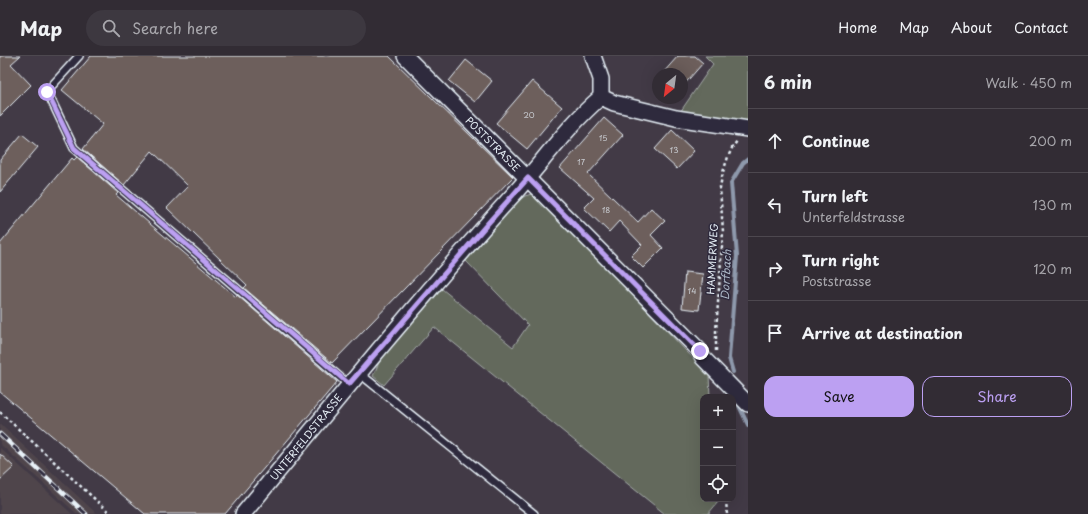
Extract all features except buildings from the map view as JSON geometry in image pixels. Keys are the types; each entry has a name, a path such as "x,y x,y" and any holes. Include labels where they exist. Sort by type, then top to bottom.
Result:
{"street":[{"name":"POSTSTRASSE","path":"405,56 700,351 703,358 748,404"},
{"path":"594,56 601,79 601,97 614,103 744,134"},
{"name":"UNTERFELDSTRASSE","path":"243,514 354,379 528,178 538,164 586,109 601,97"}],"lane":[{"path":"79,56 47,92 74,148 354,379 534,514"}],"path":[{"name":"HAMMERWEG","path":"716,371 716,331 723,232 720,187 723,172 732,148 744,134"},
{"path":"0,412 111,514"},
{"path":"726,502 728,514"}],"shaded area":[{"path":"0,424 97,514 77,514 0,444"},
{"path":"0,448 72,514 0,514"}],"green space":[{"path":"705,56 748,56 748,129 676,118 686,104 688,104 688,100 713,64"},
{"path":"535,193 709,375 710,394 700,394 700,502 718,502 708,514 665,514 434,327 384,385 373,376 381,358 442,289 513,347 528,325 466,261 516,202 525,196"}],"waterway":[{"name":"Dorfbach","path":"733,372 729,358 737,256 731,183 743,163 748,159"},
{"name":"Dorfbach","path":"739,406 748,425"}],"railway":[{"path":"0,434 86,514"}],"route":[{"path":"47,92 74,148 349,384 528,178 700,351"}]}
